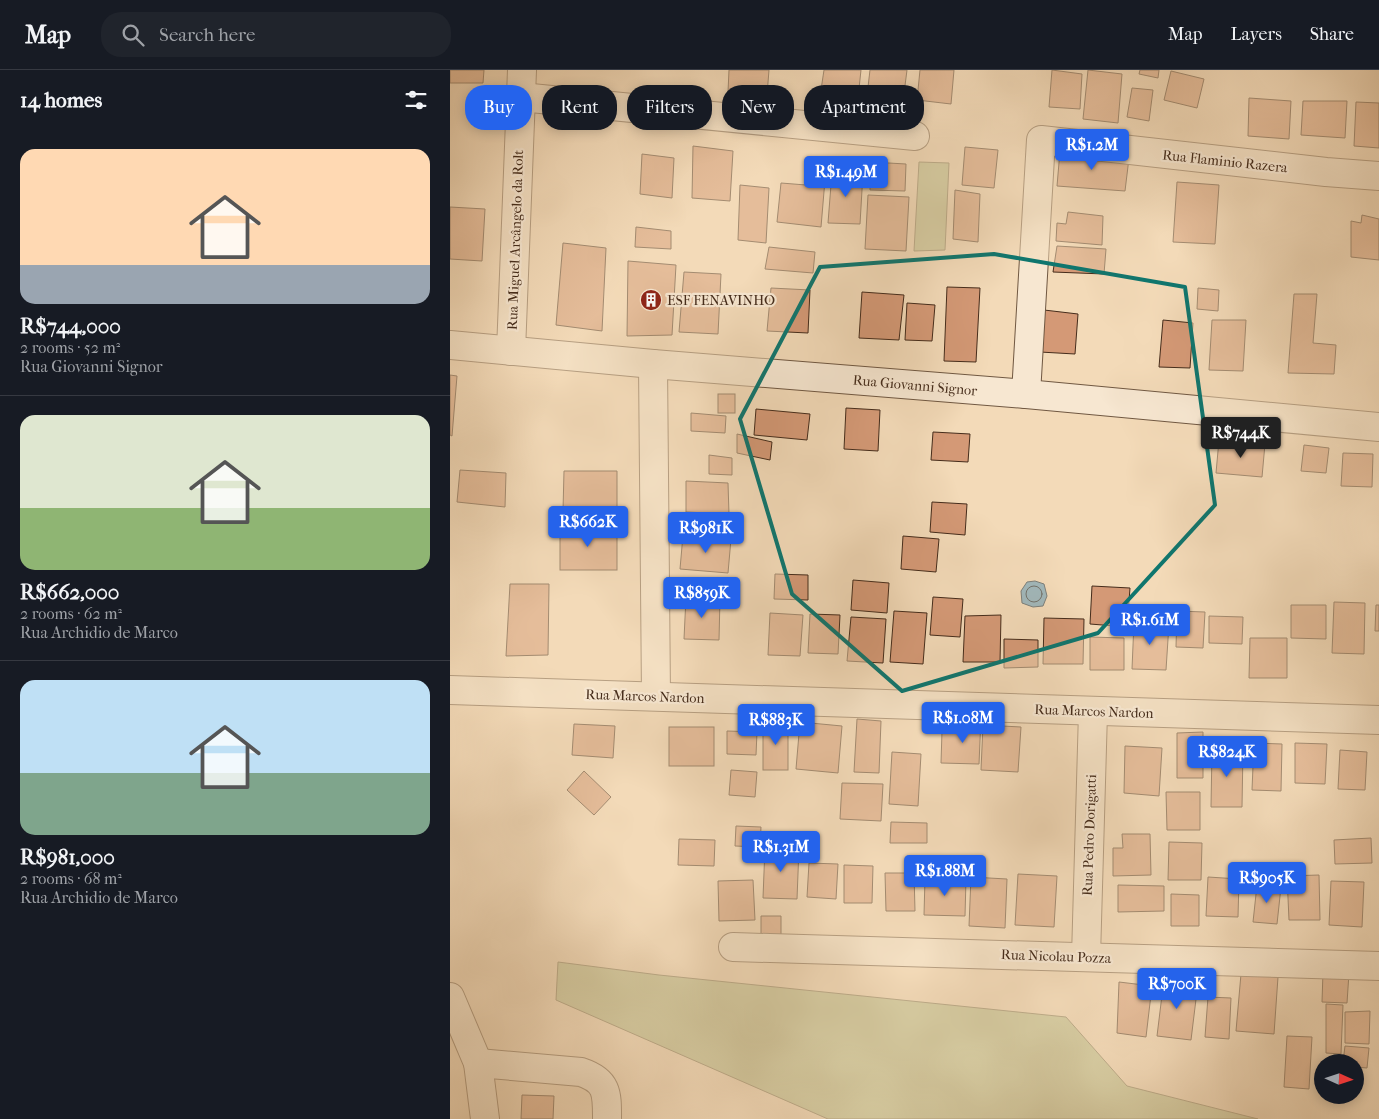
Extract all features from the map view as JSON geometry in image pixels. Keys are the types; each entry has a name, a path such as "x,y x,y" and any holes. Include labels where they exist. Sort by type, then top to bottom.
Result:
{"street":[{"name":"Rua Miguel Arcângelo da Rolt","path":"521,85 522,70"},
{"path":"532,98 915,136"},
{"name":"Rua Miguel Arcângelo da Rolt","path":"511,351 520,130"},
{"name":"Rua Flaminio Razera","path":"1026,394 1041,140 1316,171 1379,176"},
{"name":"Rua Giovanni Signor","path":"450,345 653,364 1026,394 1379,427"},
{"path":"653,364 656,696"},
{"name":"Rua Marcos Nardon","path":"450,690 1379,720"},
{"name":"Rua Pedro Dorigatti","path":"1086,958 1093,712"},
{"name":"Rua Nicolau Pozza","path":"733,946 1379,966"},
{"path":"450,997 478,1063 485,1119"},
{"path":"478,1063 581,1072 594,1076 603,1085 608,1098 607,1119"}],"highlighted area":[{"path":"994,254 1185,287 1215,505 1098,633 902,691 792,594 740,419 820,267"}],"green space":[{"path":"919,162 949,163 945,250 914,251"},
{"path":"558,962 659,975 1066,1017 1127,1086 1258,1119 828,1119 556,1000"}],"water":[{"path":"1035,581 1044,584 1047,596 1043,606 1033,607 1022,603 1021,591 1027,582"}],"building":[{"path":"450,70 484,70 483,83 450,83"},
{"path":"729,70 769,70 768,85 728,85"},
{"path":"824,70 861,70 859,85 822,85"},
{"path":"870,70 907,70 905,85 868,85"},
{"path":"920,70 954,70 951,104 924,101 924,85 918,85"},
{"path":"1052,70 1082,74 1080,109 1049,107"},
{"path":"1088,70 1122,74 1118,123 1083,119"},
{"path":"1140,70 1159,70 1158,78 1139,74"},
{"path":"1171,71 1204,79 1197,108 1164,100"},
{"path":"1132,88 1153,90 1149,121 1127,117"},
{"path":"1249,98 1291,101 1289,139 1248,136"},
{"path":"1303,101 1347,101 1345,138 1301,135"},
{"path":"1356,102 1379,103 1379,148 1354,146"},
{"path":"693,146 733,151 730,201 692,198"},
{"path":"965,147 998,150 994,188 962,185"},
{"path":"1060,151 1129,158 1125,191 1057,186"},
{"path":"642,154 674,158 672,198 640,194"},
{"path":"871,162 906,164 905,191 870,190"},
{"path":"806,166 826,168 821,227 777,222 781,183 806,185"},
{"path":"832,172 863,173 860,224 828,223"},
{"path":"1177,182 1219,185 1215,244 1173,242"},
{"path":"740,185 769,188 766,243 738,240"},
{"path":"955,190 980,194 978,242 953,239"},
{"path":"868,195 909,197 906,251 865,249"},
{"path":"450,207 485,209 482,261 450,259"},
{"path":"1068,212 1103,216 1102,245 1056,241 1057,223 1066,224"},
{"path":"1362,215 1379,219 1379,260 1351,257 1351,221 1361,223"},
{"path":"636,227 671,231 671,249 635,247"},
{"path":"563,243 606,248 602,331 556,325"},
{"path":"1057,246 1106,249 1104,274 1053,272"},
{"path":"769,247 815,252 813,273 765,269"},
{"name":"ESF FENAVINHO","path":"628,261 676,265 672,335 627,336"},
{"path":"684,272 721,274 718,334 679,332"},
{"path":"947,287 980,288 976,362 944,361"},
{"path":"771,288 810,290 808,333 767,331"},
{"path":"1198,288 1219,290 1218,311 1197,309"},
{"path":"862,292 904,295 899,340 859,338"},
{"path":"1294,294 1317,294 1313,343 1336,345 1334,374 1288,373"},
{"path":"907,303 935,305 932,341 905,340"},
{"path":"1044,310 1078,314 1075,354 1040,352"},
{"path":"1163,320 1193,323 1190,368 1159,367"},
{"path":"1212,320 1246,320 1243,371 1209,370"},
{"path":"450,375 457,376 452,436 450,435"},
{"path":"718,394 735,394 735,413 718,413"},
{"path":"846,408 880,410 878,451 844,449"},
{"path":"756,409 810,414 807,440 754,435"},
{"path":"691,413 726,416 725,433 691,431"},
{"path":"933,432 970,434 968,462 931,460"},
{"path":"737,434 772,442 770,460 737,453"},
{"path":"1219,440 1265,444 1262,477 1216,473"},
{"path":"1304,445 1329,448 1326,473 1301,471"},
{"path":"1343,453 1373,454 1372,487 1341,486"},
{"path":"709,455 732,458 732,475 709,474"},
{"path":"460,470 506,473 505,507 457,502"},
{"path":"564,471 617,471 617,512 563,511"},
{"path":"686,481 728,483 729,514 686,512"},
{"path":"932,502 967,504 965,535 930,532"},
{"path":"560,527 617,527 617,570 560,570"},
{"path":"683,535 731,539 728,573 680,569"},
{"path":"903,536 939,539 936,572 901,569"},
{"path":"775,574 808,575 808,600 774,599"},
{"path":"853,580 889,583 887,613 851,610"},
{"path":"510,584 549,584 548,655 506,656"},
{"path":"1092,586 1130,588 1127,627 1090,624"},
{"path":"686,597 720,598 719,640 684,639"},
{"path":"933,597 963,599 960,637 930,635"},
{"path":"1334,602 1365,603 1364,654 1332,653"},
{"path":"1291,605 1326,605 1326,639 1291,638"},
{"path":"1376,605 1379,605 1379,631 1375,631"},
{"path":"894,611 927,613 923,664 890,662"},
{"path":"1177,611 1205,612 1203,648 1176,647"},
{"path":"770,613 803,615 800,656 768,655"},
{"path":"810,614 840,615 838,654 808,653"},
{"path":"1001,615 1000,662 963,662 965,616"},
{"path":"1209,616 1243,617 1242,644 1209,643"},
{"path":"851,617 886,619 883,663 847,661"},
{"path":"1044,618 1084,619 1083,664 1043,664"},
{"path":"1134,622 1169,624 1166,670 1132,669"},
{"path":"1090,637 1124,638 1124,670 1090,670"},
{"path":"1250,638 1287,638 1287,678 1249,678"},
{"path":"1004,639 1038,640 1038,667 1004,668"},
{"path":"967,716 981,717 979,764 941,763 942,731 967,732"},
{"path":"857,719 881,721 879,773 854,772"},
{"path":"763,722 788,722 788,770 763,770"},
{"path":"800,722 842,726 838,773 796,769"},
{"path":"574,724 615,726 613,758 572,755"},
{"path":"983,725 1021,727 1018,772 981,770"},
{"path":"669,727 714,727 714,766 669,766"},
{"path":"727,731 757,732 756,755 727,754"},
{"path":"1203,732 1203,778 1177,778 1177,733"},
{"path":"1254,743 1282,744 1281,791 1252,790"},
{"path":"1295,743 1327,744 1325,784 1295,783"},
{"path":"1125,746 1162,748 1159,796 1124,793"},
{"path":"1212,750 1243,750 1242,807 1211,807"},
{"path":"1340,750 1367,752 1365,790 1338,789"},
{"path":"892,752 921,754 918,806 889,804"},
{"path":"731,770 757,772 755,797 729,795"},
{"path":"584,771 611,797 594,815 567,790"},
{"path":"842,783 883,784 881,821 840,819"},
{"path":"1166,792 1200,792 1200,830 1167,830"},
{"path":"891,822 927,823 927,843 890,843"},
{"path":"736,826 761,827 760,847 735,846"},
{"path":"1122,834 1150,834 1151,875 1113,876 1113,848 1123,848"},
{"path":"1371,838 1372,863 1335,864 1334,840"},
{"path":"679,839 715,840 714,866 678,865"},
{"path":"1169,842 1202,843 1201,880 1168,880"},
{"path":"765,847 799,848 797,899 763,898"},
{"path":"809,863 838,864 836,899 807,897"},
{"path":"844,865 873,866 872,903 844,903"},
{"path":"885,873 914,873 915,911 886,911"},
{"path":"1018,874 1057,876 1054,927 1015,925"},
{"path":"1319,875 1320,920 1289,920 1287,876"},
{"path":"971,877 1007,879 1005,928 969,926"},
{"path":"1208,877 1239,879 1238,917 1206,916"},
{"path":"925,878 966,879 965,916 924,915"},
{"path":"753,880 755,920 719,921 718,881"},
{"path":"1331,881 1364,882 1362,927 1329,925"},
{"path":"1118,885 1164,886 1164,911 1118,912"},
{"path":"1257,885 1281,887 1277,924 1253,922"},
{"path":"1171,894 1199,895 1199,926 1171,926"},
{"path":"761,916 781,916 781,940 761,939"},
{"path":"1323,972 1349,973 1347,1003 1322,1002"},
{"path":"1241,974 1278,977 1274,1034 1236,1031"},
{"path":"1164,979 1198,983 1191,1040 1157,1036"},
{"path":"1119,982 1152,986 1146,1037 1117,1033"},
{"path":"1208,997 1231,998 1229,1039 1205,1037"},
{"path":"1326,1004 1343,1005 1341,1054 1326,1053"},
{"path":"1370,1011 1369,1044 1345,1043 1345,1012"},
{"path":"1287,1036 1312,1037 1309,1089 1284,1087"},
{"path":"1345,1046 1369,1048 1367,1068 1364,1068 1364,1054 1344,1054"},
{"path":"522,1095 554,1096 553,1119 521,1119"}],"place":[{"name":"ESF FENAVINHO","path":"651,300"}]}
